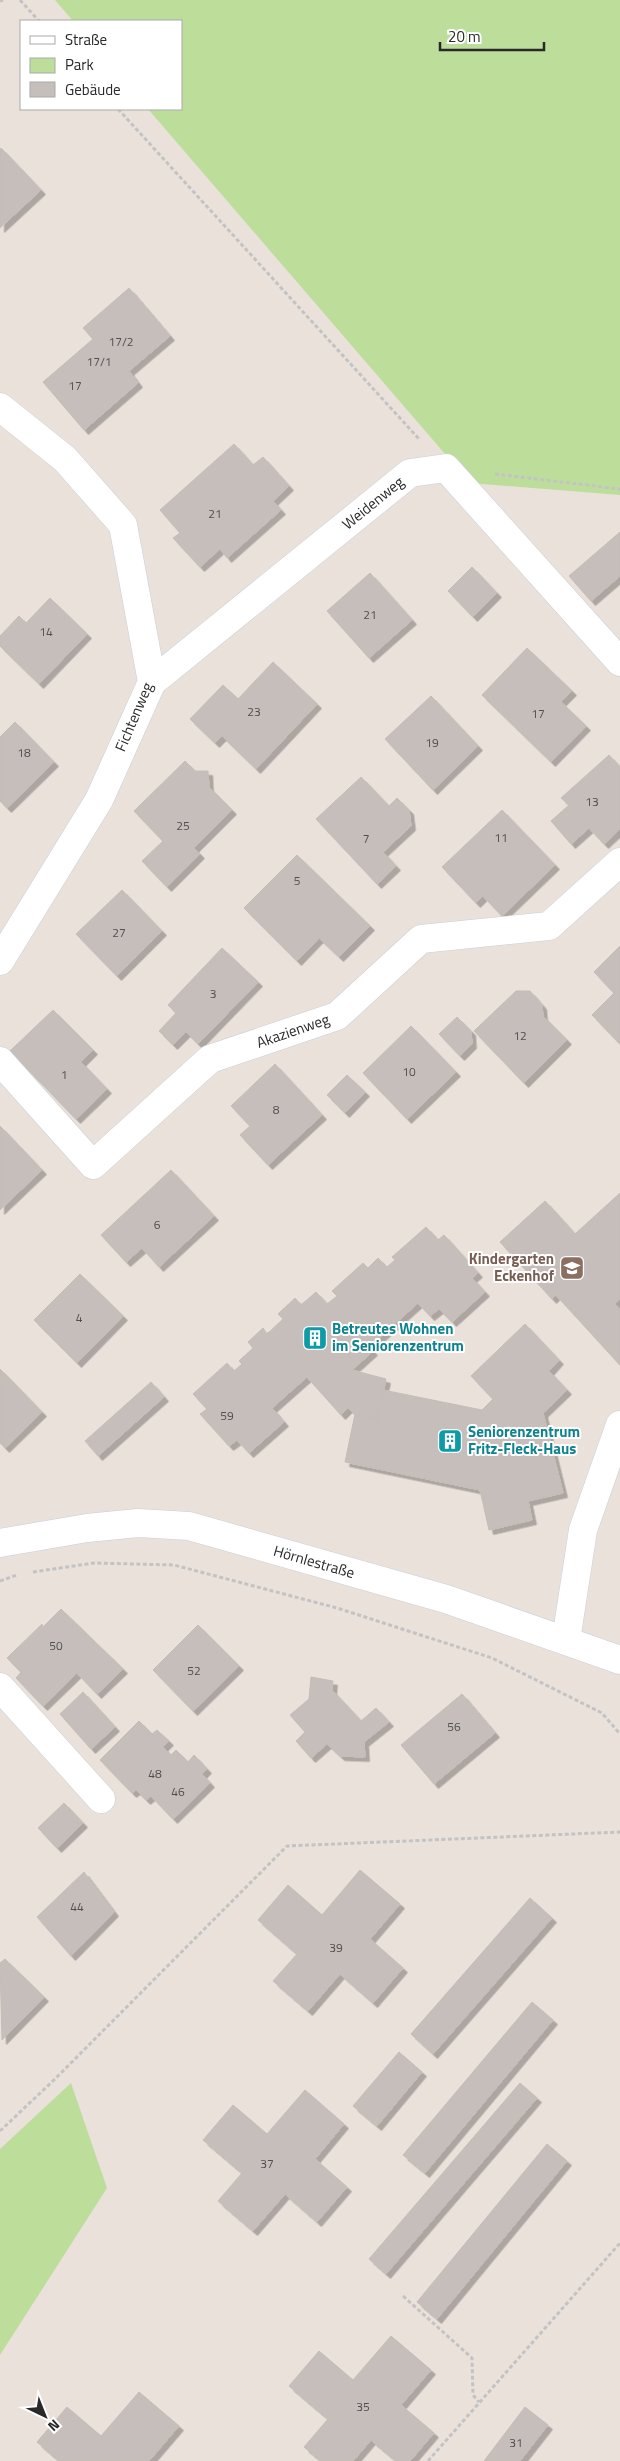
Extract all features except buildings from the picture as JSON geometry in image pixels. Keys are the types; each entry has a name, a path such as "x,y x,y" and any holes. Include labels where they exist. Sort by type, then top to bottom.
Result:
{"street":[{"name":"Fichtenweg","path":"0,407 65,459 123,525 152,682 99,800 0,961"},
{"path":"446,468 620,662"},
{"name":"Weidenweg","path":"152,682 410,473 446,468"},
{"name":"Akazienweg","path":"0,1061 94,1165 210,1059 337,1016 422,939 549,926 620,862"},
{"path":"566,1640 583,1530 620,1425"},
{"name":"Hörnlestraße","path":"0,1543 87,1528 138,1523 189,1526 446,1599 620,1660"},
{"path":"0,1687 101,1799"}],"path":[{"path":"20,0 38,20"},
{"path":"119,110 446,468 620,489"},
{"path":"0,1581 16,1575 94,1563 174,1565 338,1608 492,1658 602,1713 620,1734"},
{"path":"0,2131 55,2079 287,1846 620,1832"},
{"path":"428,2461 620,2243"},
{"path":"403,2296 472,2358 473,2395 479,2402"}],"green space":[{"path":"55,0 620,0 620,495 470,483 149,110 182,110 182,20 72,20"},
{"path":"71,2083 107,2188 0,2355 0,2149"}],"place":[{"name":"Kindergarten Eckenhof","path":"572,1268"},
{"name":"Betreutes Wohnen im Seniorenzentrum","path":"315,1338"},
{"name":"Seniorenzentrum Fritz-Fleck-Haus","path":"450,1441"}]}
